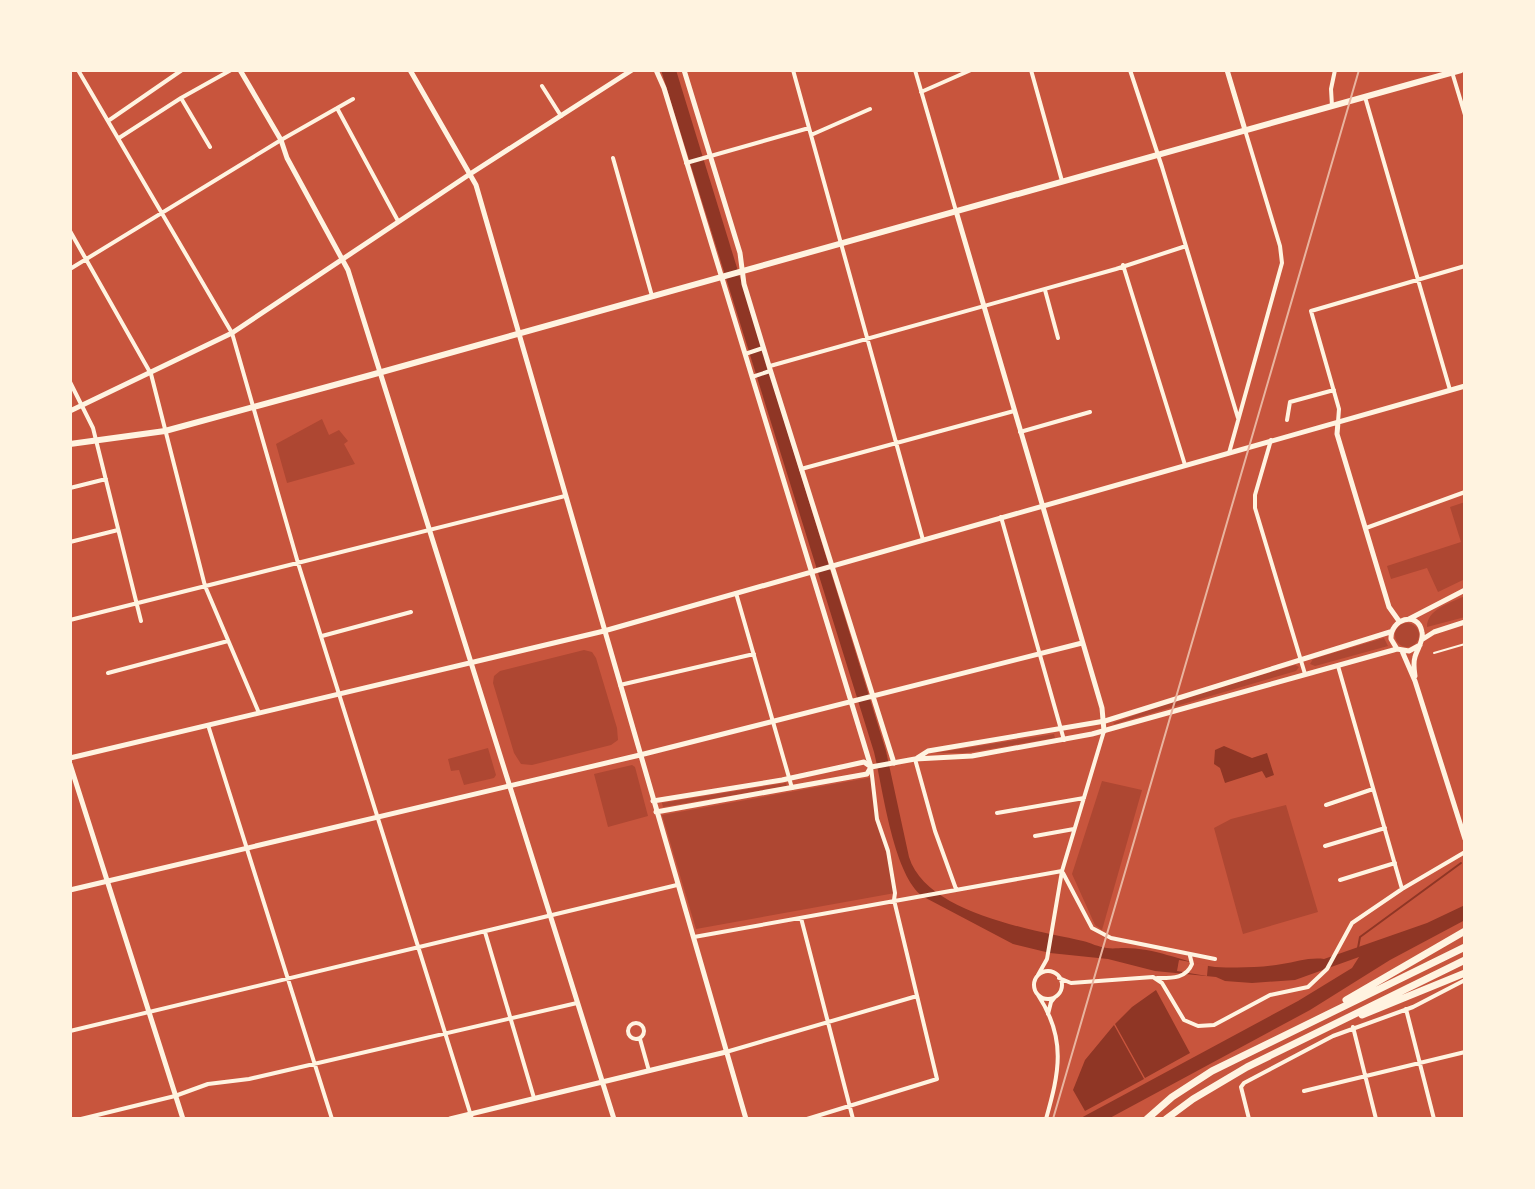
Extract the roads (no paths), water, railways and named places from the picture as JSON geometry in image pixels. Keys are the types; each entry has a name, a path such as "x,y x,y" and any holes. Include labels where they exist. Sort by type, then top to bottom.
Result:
{"highway":[{"path":"1312,1021 1465,931"},
{"path":"1139,1119 1212,1071 1465,947"},
{"path":"1169,1119 1193,1099 1247,1067 1465,960"},
{"path":"1323,1029 1465,973"},
{"path":"1147,1119 1172,1097"}],"main road":[{"path":"70,444 165,431 1461,70"}],"street":[{"path":"78,70 232,333 298,563 472,1116"},
{"path":"164,70 169,78"},
{"path":"108,121 182,70"},
{"path":"119,138 231,70"},
{"path":"240,70 281,140 287,158 326,233 343,259 614,1119"},
{"path":"410,70 476,185 746,1119"},
{"path":"70,411 232,333 632,70"},
{"path":"656,70 688,162 874,767 876,810 888,851 894,900 937,1079 807,1119"},
{"path":"684,70 740,253 739,272 762,349 892,763"},
{"path":"793,70 923,540"},
{"path":"915,70 1105,721 1062,871 1047,956 1034,985 1048,1017 1059,1060 1046,1119"},
{"path":"921,92 971,70"},
{"path":"1031,70 1062,181"},
{"path":"1130,70 1238,418"},
{"path":"1227,70 1280,246 1282,263 1229,453"},
{"path":"1332,106 1331,89 1335,70"},
{"path":"1451,71 1465,115"},
{"path":"542,86 561,116"},
{"path":"1365,97 1450,390"},
{"path":"181,98 210,147"},
{"path":"70,269 353,99"},
{"path":"337,108 398,221"},
{"path":"811,135 870,109"},
{"path":"688,162 809,128"},
{"path":"613,158 652,296"},
{"path":"70,231 151,374 205,586 259,713"},
{"path":"754,376 867,339 1186,246"},
{"path":"1123,265 1185,466"},
{"path":"1399,621 1389,607 1337,434 1339,409 1311,311 1465,266"},
{"path":"1045,289 1058,338"},
{"path":"747,353 762,349"},
{"path":"70,382 96,440 141,621"},
{"path":"70,758 604,631 1465,386"},
{"path":"1230,391 1237,396 1246,390"},
{"path":"1287,420 1290,402 1334,390"},
{"path":"801,469 1014,411"},
{"path":"1020,432 1090,412"},
{"path":"1271,440 1255,495 1255,508 1305,674"},
{"path":"70,488 106,479"},
{"path":"1365,528 1465,492"},
{"path":"70,620 565,496"},
{"path":"1001,517 1064,740"},
{"path":"70,542 118,530"},
{"path":"915,759 928,751 1105,721 1301,661 1390,632 1399,621 1409,619 1465,590"},
{"path":"736,593 792,788"},
{"path":"322,636 411,612"},
{"path":"1409,619 1420,627 1421,642 1414,661 1415,681"},
{"path":"656,812 867,774 874,767 892,763 972,756 1104,731 1337,664 1400,650 1413,651 1434,632 1465,622"},
{"path":"1390,632 1392,642 1400,650 1415,681 1465,839"},
{"path":"108,673 228,641"},
{"path":"70,890 640,755 1082,643"},
{"path":"620,685 754,654"},
{"path":"1337,664 1402,889"},
{"path":"208,725 332,1119"},
{"path":"915,759 935,831 956,889"},
{"path":"653,801 864,762 874,767"},
{"path":"70,764 183,1119"},
{"path":"1326,805 1373,789"},
{"path":"997,813 1084,798"},
{"path":"1325,846 1385,828"},
{"path":"1035,836 1074,829"},
{"path":"1157,978 1184,1020 1206,1027 1270,995 1308,987 1327,969 1352,923 1465,852"},
{"path":"1340,880 1395,863"},
{"path":"692,937 1062,871"},
{"path":"1062,871 1096,932 1190,956 1215,959"},
{"path":"70,1031 677,885"},
{"path":"801,918 853,1119"},
{"path":"485,932 535,1099"},
{"path":"1047,956 1054,973 1071,983 1176,977 1187,973 1192,963 1190,956"},
{"path":"1038,975 1054,973"},
{"path":"1059,978 1061,990"},
{"path":"1249,1119 1241,1087 1353,1027 1406,1009 1465,980"},
{"path":"1048,1017 1048,1009 1056,997 1071,983"},
{"path":"1038,995 1045,999 1056,997"},
{"path":"450,1119 726,1052 917,996"},
{"path":"81,1119 175,1096 208,1084 242,1081 577,1003"},
{"path":"1406,1009 1434,1119"},
{"path":"640,1038 632,1038 628,1034 633,1023 641,1024 644,1028 640,1038 649,1071"},
{"path":"1353,1027 1376,1119"},
{"path":"1304,1091 1465,1052"}],"lane":[{"path":"1434,653 1465,644"}],"waterway":[{"path":"1358,948 1360,937 1461,863"}],"tram line":[{"path":"1053,1119 1359,70"}]}
